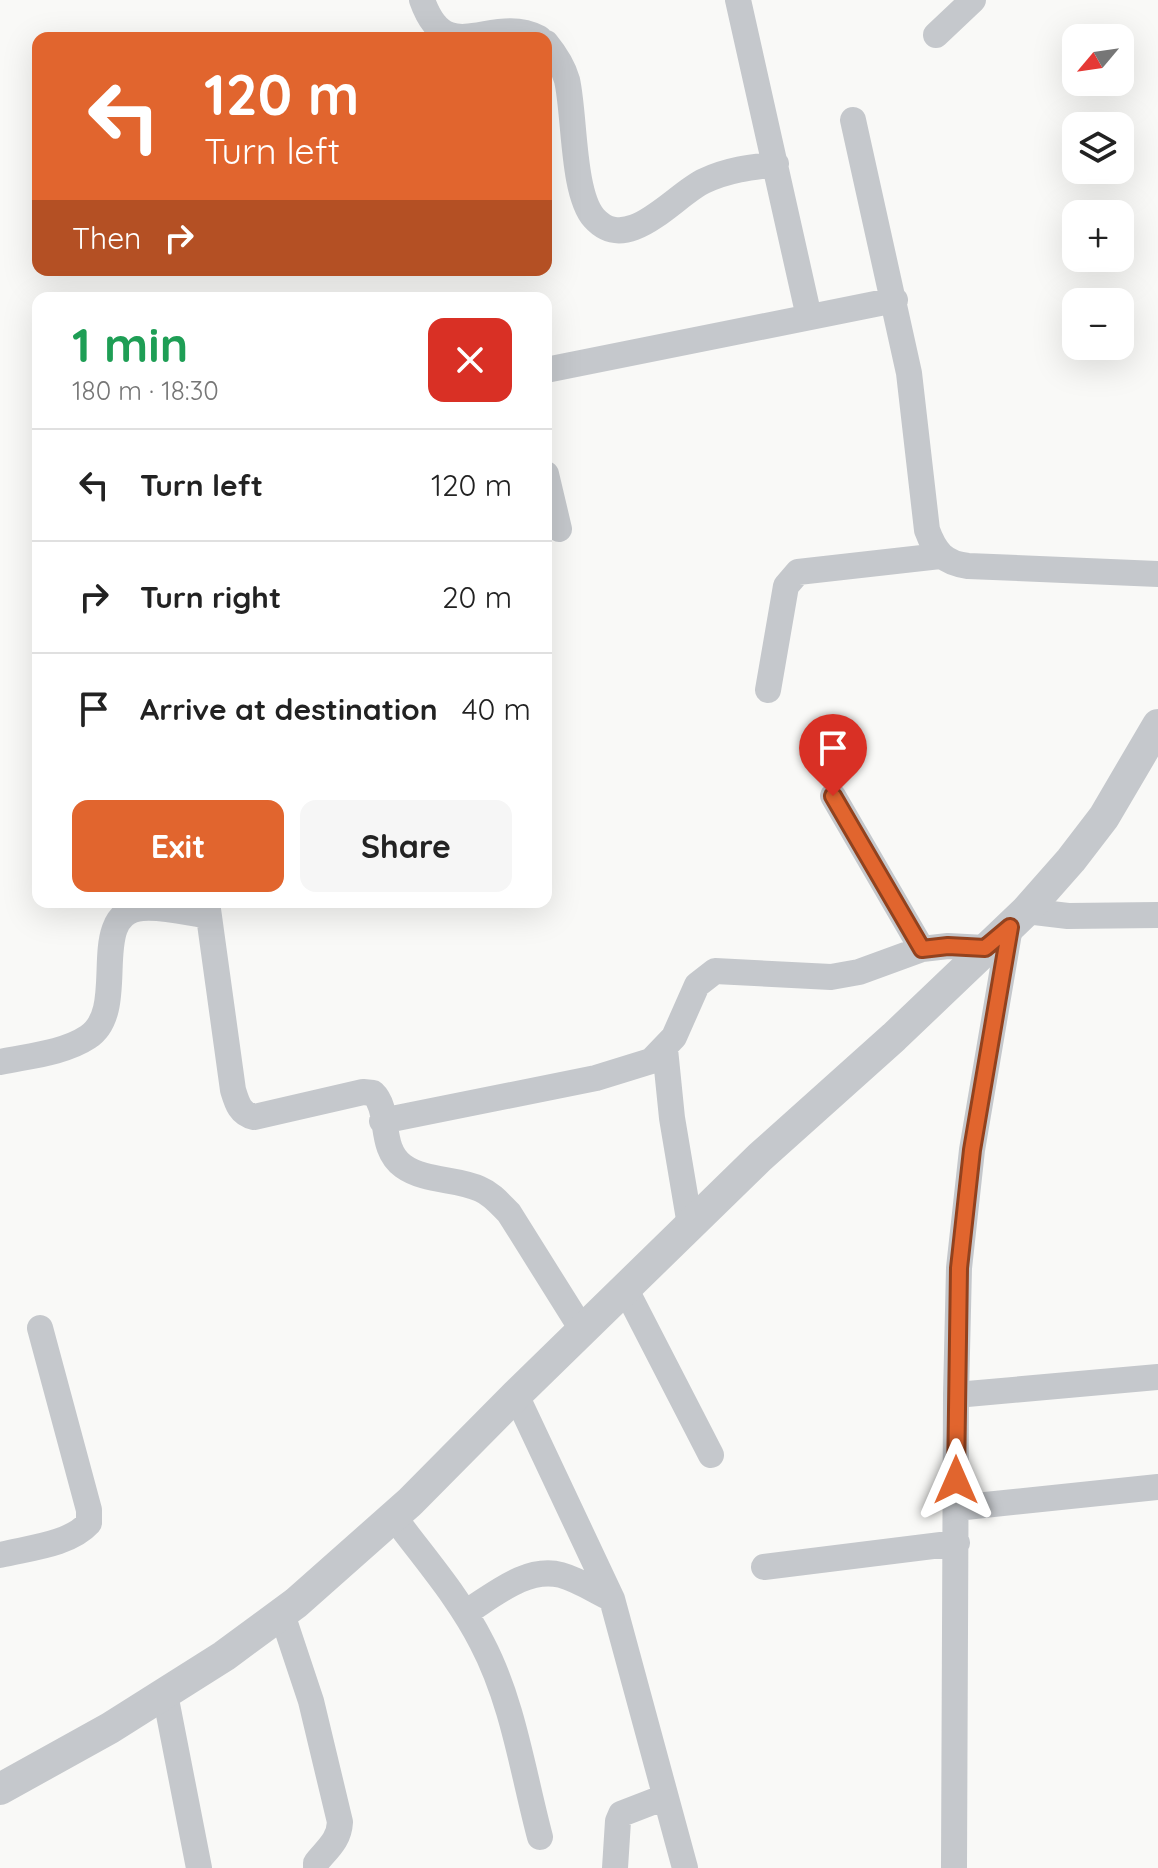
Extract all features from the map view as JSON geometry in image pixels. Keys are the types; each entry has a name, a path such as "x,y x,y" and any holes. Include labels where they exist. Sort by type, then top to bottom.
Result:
{"street":[{"path":"422,0 429,20 441,32"},
{"path":"738,0 809,317"},
{"path":"936,35 973,0"},
{"path":"552,51 567,79 582,191 589,213 602,227 614,231 634,228 667,209 700,183 725,172 776,164"},
{"path":"853,120 909,373 927,530 933,546 940,556 951,563 968,566 1158,574"},
{"path":"552,369 895,300"},
{"path":"552,499 559,529"},
{"path":"768,690 786,586 798,572 940,556"},
{"path":"0,1789 165,1694 224,1656 282,1614 394,1517 760,1157 894,1037 1018,919 1071,860 1104,817 1158,725"},
{"path":"833,796 922,949"},
{"path":"0,1062 64,1047 89,1037 98,1028 107,1017 114,929 120,917 139,908"},
{"path":"180,908 208,909 233,1090 241,1110 254,1117 370,1092 377,1096 390,1151 400,1164 412,1172 479,1188 501,1205 583,1331"},
{"path":"1018,919 1158,915"},
{"path":"954,1868 959,1268 972,1150 1018,919"},
{"path":"382,1121 596,1078 651,1061 674,1037 697,985 715,971 844,976 922,949 948,946 985,948"},
{"path":"665,1049 672,1118 690,1225"},
{"path":"625,1288 711,1455"},
{"path":"0,1555 68,1537 89,1523 89,1510 40,1328"},
{"path":"956,1395 1158,1377"},
{"path":"516,1395 612,1599 685,1868"},
{"path":"956,1508 1158,1487"},
{"path":"394,1517 465,1613 484,1645 504,1698 540,1837"},
{"path":"764,1567 957,1543"},
{"path":"465,1613 522,1578 536,1574 560,1575 612,1599"},
{"path":"282,1614 311,1701 340,1822 334,1843 316,1863 316,1868"},
{"path":"165,1694 199,1868"},
{"path":"615,1868 621,1814 665,1797"}],"route":[{"path":"833,796 922,949 948,946 985,948 1010,927 972,1150 959,1268 956,1480"}]}
